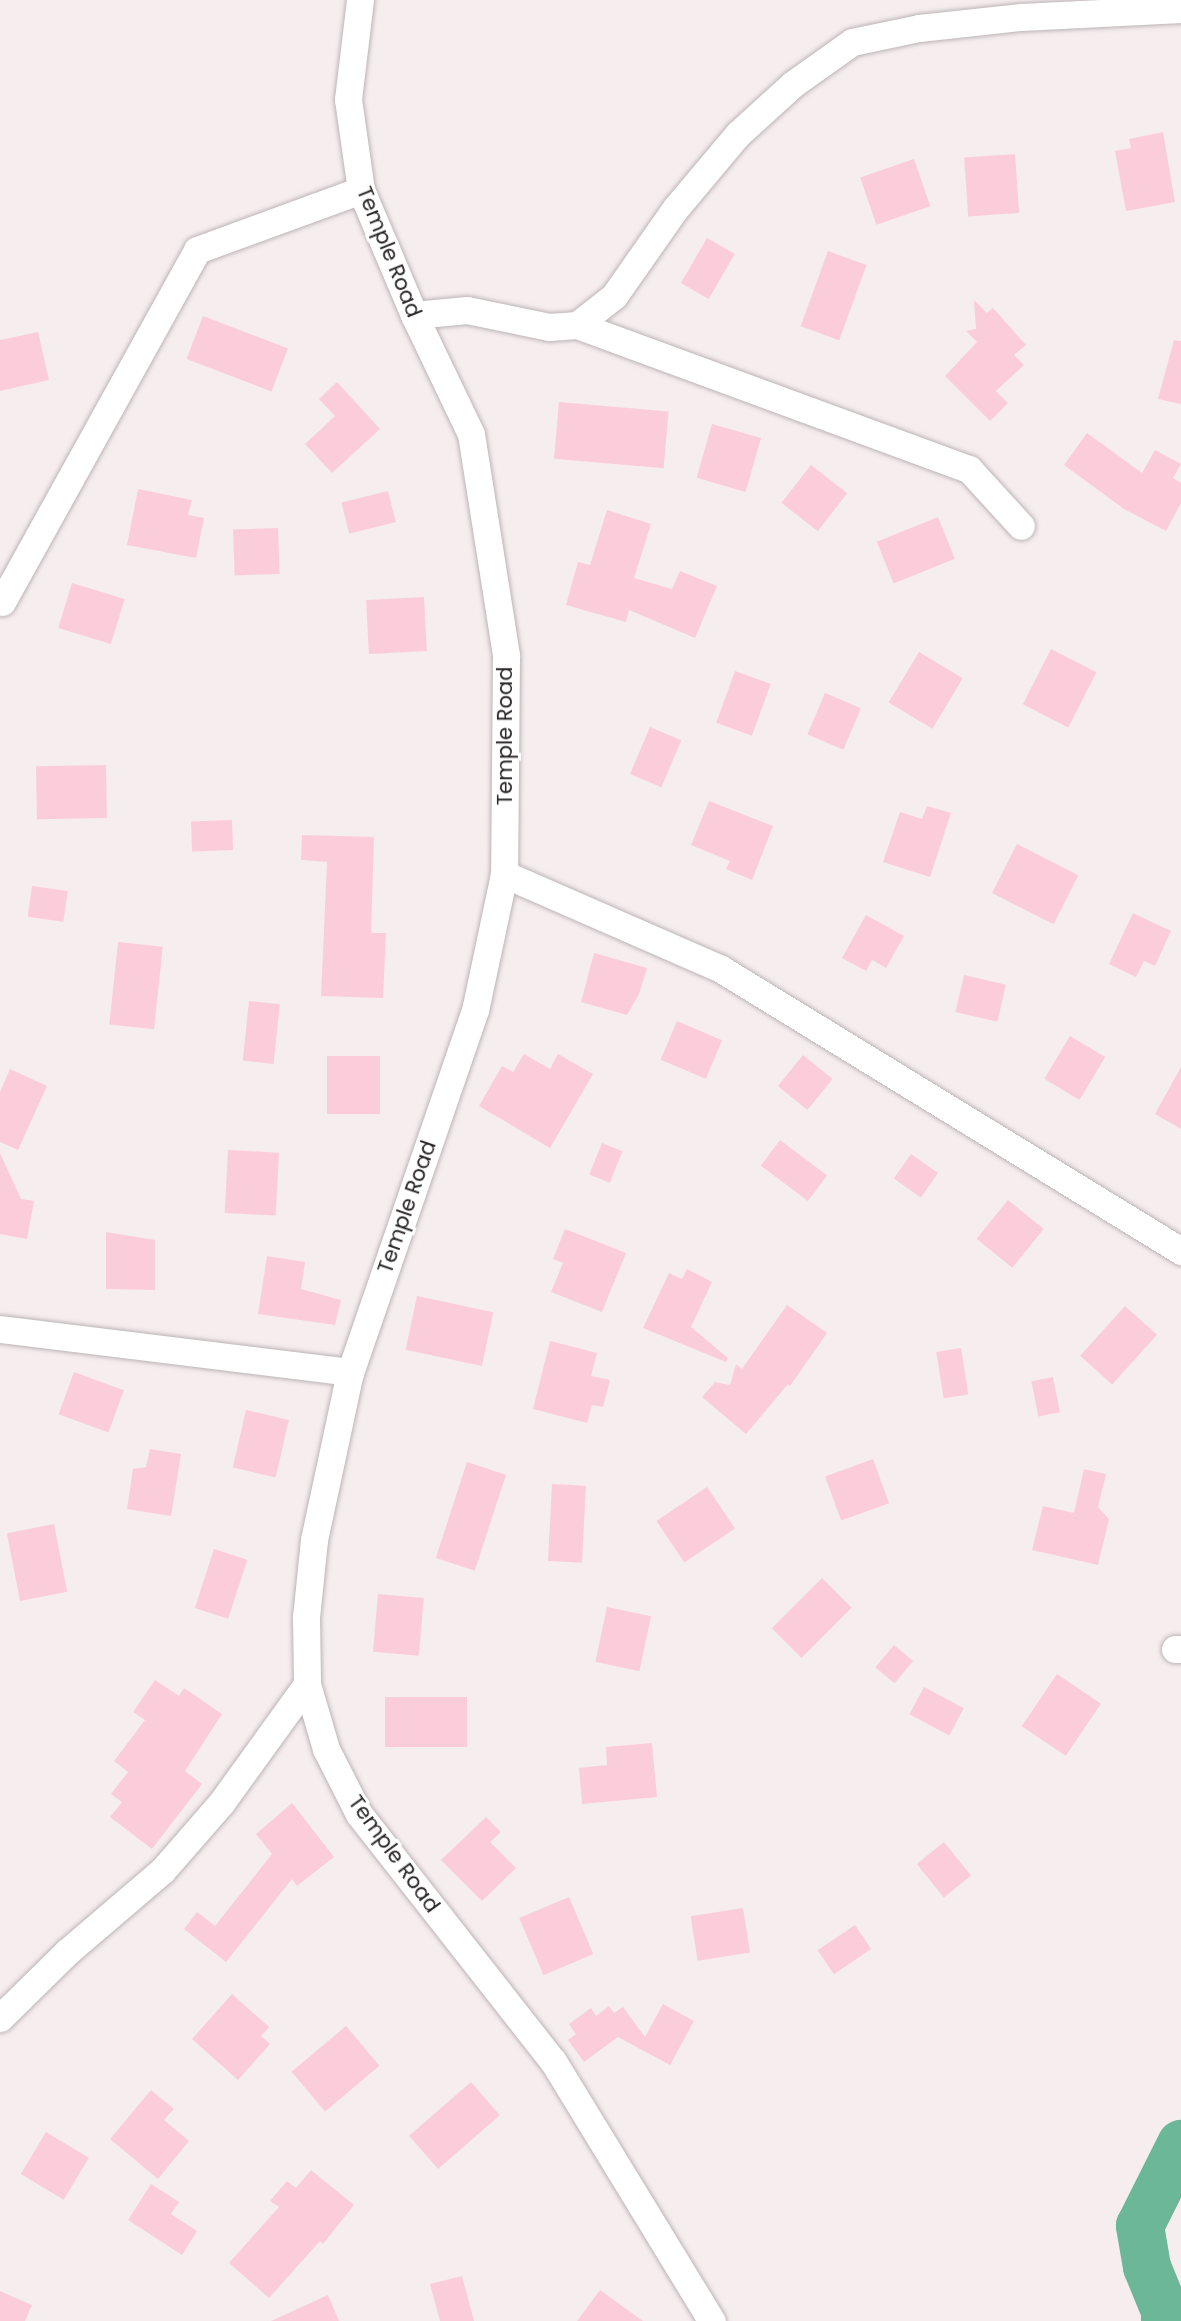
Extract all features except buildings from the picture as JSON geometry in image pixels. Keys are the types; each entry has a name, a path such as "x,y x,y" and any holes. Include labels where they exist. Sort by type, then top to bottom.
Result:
{"street":[{"name":"Temple Road","path":"360,0 348,99 361,190 414,315 471,434 506,656 504,874 475,1010 350,1372 315,1540 306,1617 307,1684 326,1749 359,1814 553,2061 712,2321"},
{"path":"577,325 614,296 675,209 738,134 793,84 852,42 919,28 1021,16 1181,9"},
{"path":"2,602 197,250 361,190"},
{"path":"414,315 467,310 549,327 577,325 969,469 1021,526"},
{"path":"504,874 721,969 1181,1251"},
{"path":"0,1329 350,1372"},
{"path":"0,2018 67,1952 162,1871 222,1802 307,1684"}],"waterway":[{"path":"1165,2321 1165,2311 1147,2267 1140,2226 1181,2144"}]}
